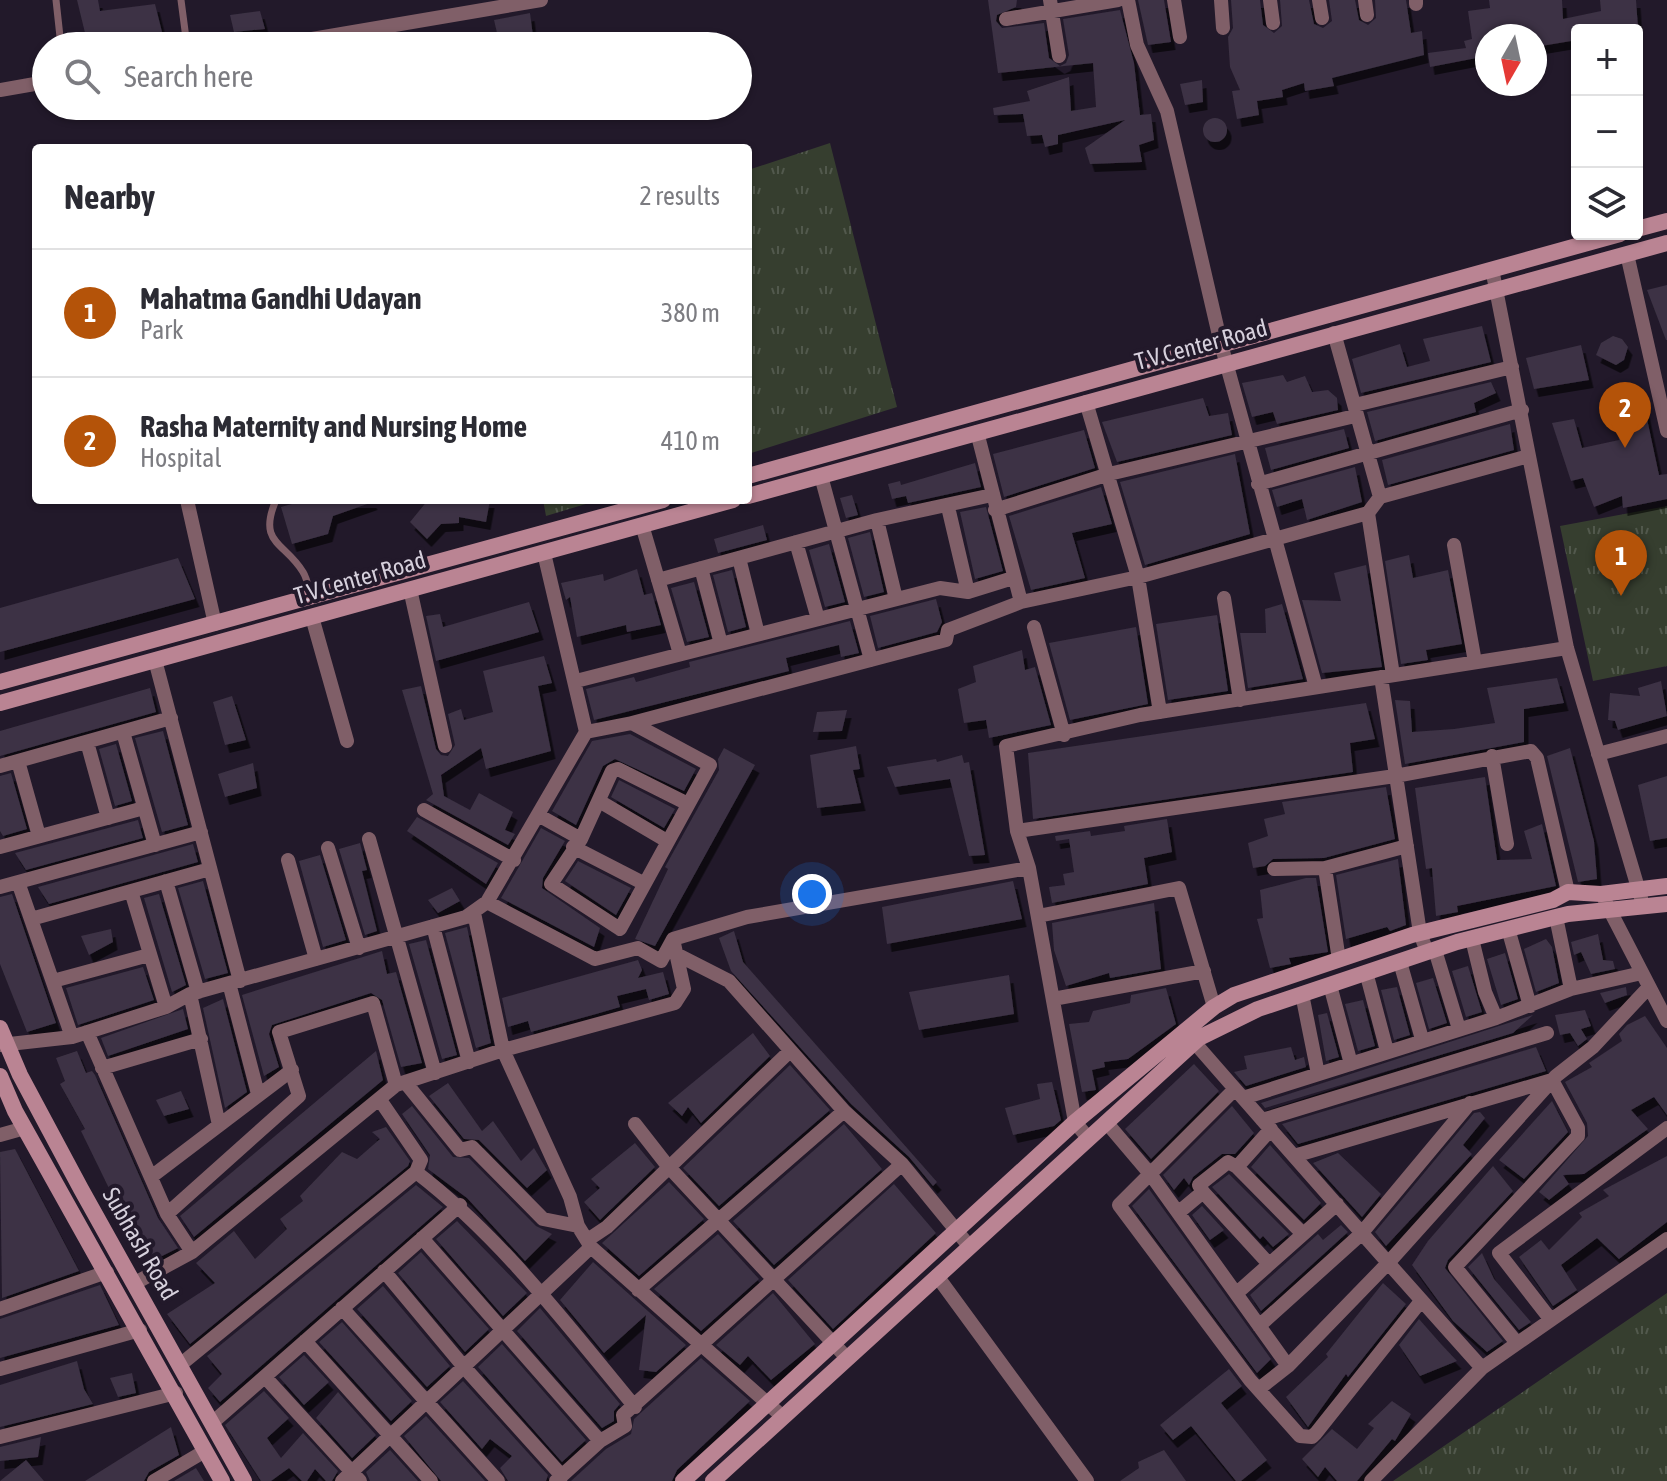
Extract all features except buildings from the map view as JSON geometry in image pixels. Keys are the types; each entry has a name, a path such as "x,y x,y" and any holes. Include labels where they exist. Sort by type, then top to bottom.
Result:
{"street":[{"path":"341,32 477,5 541,0"},
{"path":"1006,19 1051,6 1118,0"},
{"path":"1128,0 1137,45 1167,111 1221,344 1316,687"},
{"path":"1174,0 1180,37"},
{"path":"1221,0 1223,28"},
{"path":"1270,0 1273,23"},
{"path":"1319,0 1322,18"},
{"path":"1051,6 1059,56"},
{"path":"0,90 32,84"},
{"path":"1643,227 1667,221"},
{"name":"T.V.Center Road","path":"752,475 1598,240"},
{"name":"T.V.Center Road","path":"752,495 1667,243"},
{"path":"1627,254 1660,373 1667,431"},
{"path":"1492,269 1567,648 1644,907"},
{"path":"1334,333 1380,497"},
{"path":"658,580 877,520 948,507 994,503 1512,367"},
{"path":"1086,402 1138,577 1160,712"},
{"path":"1258,484 1522,410"},
{"path":"977,432 1021,602"},
{"path":"586,732 632,723 946,640 948,630 1021,602 1138,577 1368,513 1380,497 1529,456"},
{"path":"821,476 871,660"},
{"path":"188,504 215,624"},
{"name":"T.V.Center Road","path":"0,682 312,599 649,504"},
{"name":"T.V.Center Road","path":"0,703 718,504"},
{"path":"948,507 968,592"},
{"path":"1368,513 1395,776 1420,933 1431,951 1459,1029"},
{"path":"877,520 896,599"},
{"path":"642,525 680,654"},
{"path":"796,542 818,619"},
{"path":"1454,545 1475,662"},
{"path":"2,1039 80,1034 166,1007 194,993 474,913 487,902 586,732 544,553"},
{"path":"739,558 758,634"},
{"path":"701,568 721,644"},
{"path":"576,681 940,588 968,592 1013,578"},
{"path":"410,589 445,746"},
{"path":"1224,598 1240,700"},
{"path":"312,617 347,741"},
{"path":"1034,627 1064,735"},
{"path":"1088,1138 1075,1122 1029,868 1017,831 1006,746 1160,712 1567,648"},
{"path":"155,660 210,869 258,1094"},
{"path":"0,766 171,718"},
{"path":"632,723 710,765 620,929 551,884 577,843 612,771 618,769 688,804"},
{"path":"123,732 155,845"},
{"path":"1598,754 1667,736"},
{"path":"87,742 108,818"},
{"path":"1017,831 1395,776 1531,751 1537,758 1568,892"},
{"path":"1492,756 1507,844"},
{"path":"18,761 39,836"},
{"path":"599,801 667,841"},
{"path":"0,847 144,808"},
{"path":"424,810 514,860"},
{"path":"538,815 643,883"},
{"path":"0,887 201,832"},
{"path":"369,839 435,1073"},
{"path":"1274,869 1325,868 1407,846"},
{"path":"328,848 359,948"},
{"path":"288,860 316,959"},
{"path":"487,902 595,959 638,948 661,961 674,947 747,917 1029,868"},
{"path":"1325,868 1339,960"},
{"path":"31,919 210,869"},
{"path":"166,881 194,993 219,1125"},
{"path":"18,882 53,981 80,1034 102,1068 167,1214 192,1252"},
{"path":"683,1481 1075,1122 1214,1007 1234,995 1420,933 1553,900 1568,892 1601,894 1667,886"},
{"path":"1038,916 1179,888 1214,1007"},
{"path":"131,891 166,1007"},
{"path":"1601,894 1667,1021"},
{"path":"713,1481 1194,1042 1258,1009 1472,939 1509,932 1556,917 1667,904"},
{"path":"474,913 503,1050 570,1197 578,1226 590,1243 638,1290 783,1417"},
{"path":"1556,917 1571,989"},
{"path":"433,926 469,1062"},
{"path":"1509,932 1530,1006"},
{"path":"1472,939 1485,992 1496,1018"},
{"path":"135,1283 192,1252 400,1084 503,1050 675,1003 684,989 674,947"},
{"path":"674,947 729,981 844,1111 902,1164 969,1246"},
{"path":"53,981 149,955"},
{"path":"1400,962 1422,1039"},
{"path":"1053,999 1204,971"},
{"path":"1366,972 1387,1051"},
{"path":"1421,1301 1312,1437 1300,1436 1119,1205 1239,1093 1351,1064 1496,1018 1571,989 1642,973"},
{"path":"1330,985 1351,1064"},
{"path":"1260,1388 1288,1366 1389,1262 1552,1080 1593,1047 1649,987"},
{"path":"1302,994 1318,1074"},
{"path":"167,1214 299,1096 279,1032 373,1003 400,1084 460,1150 472,1147 543,1219 578,1226"},
{"path":"1237,1167 1267,1124 1547,1033"},
{"name":"Subhash Road","path":"2,1039 81,1189 244,1481"},
{"path":"102,1068 201,1039"},
{"path":"1194,1042 1337,1204 1360,1235 1389,1262 1482,1368"},
{"path":"265,1377 351,1478 427,1400 504,1333 667,1165 789,1052"},
{"path":"151,1177 292,1070"},
{"name":"Subhash Road","path":"0,1076 25,1128 176,1393 222,1481"},
{"path":"1294,1156 1552,1080"},
{"path":"1517,1343 1455,1267 1578,1136 1578,1128 1552,1080"},
{"path":"180,1365 416,1172 421,1160 380,1100"},
{"path":"1259,1326 1360,1235 1470,1103"},
{"path":"638,1290 844,1111"},
{"path":"1106,1122 1179,1212 1288,1366"},
{"path":"635,1124 667,1165 847,1358"},
{"path":"0,1135 25,1128"},
{"path":"1551,1320 1499,1253 1667,1128"},
{"path":"1269,1264 1203,1192 1199,1185 1207,1177 1228,1162 1237,1167 1303,1234"},
{"path":"384,1271 559,1478 600,1441 625,1426 623,1415 902,1164"},
{"path":"416,1172 460,1205 541,1294 635,1407"},
{"path":"1179,1212 1203,1192"},
{"path":"1238,1292 1337,1204"},
{"path":"212,1423 460,1205"},
{"path":"422,1238 600,1441"},
{"path":"1371,1481 1482,1368 1667,1239"},
{"path":"0,1309 107,1272"},
{"path":"937,1276 1087,1481"},
{"path":"342,1308 498,1481"},
{"path":"0,1369 140,1330"},
{"path":"305,1341 431,1481"},
{"path":"0,1437 176,1393"},
{"path":"154,1481 205,1451"}],"lane":[{"path":"56,0 59,32"},
{"path":"181,0 185,32"},
{"path":"274,504 270,514 271,535 304,572 312,599"}],"green space":[{"path":"830,143 897,407 752,453 752,169"},
{"path":"544,504 586,504 546,516"},
{"path":"1667,506 1667,666 1593,681 1560,526"},
{"path":"1667,1293 1667,1481 1393,1481"}],"place":[{"name":"Rasha Maternity and Nursing Home","path":"1625,448"},
{"name":"Mahatma Gandhi Udayan","path":"1621,596"}]}
